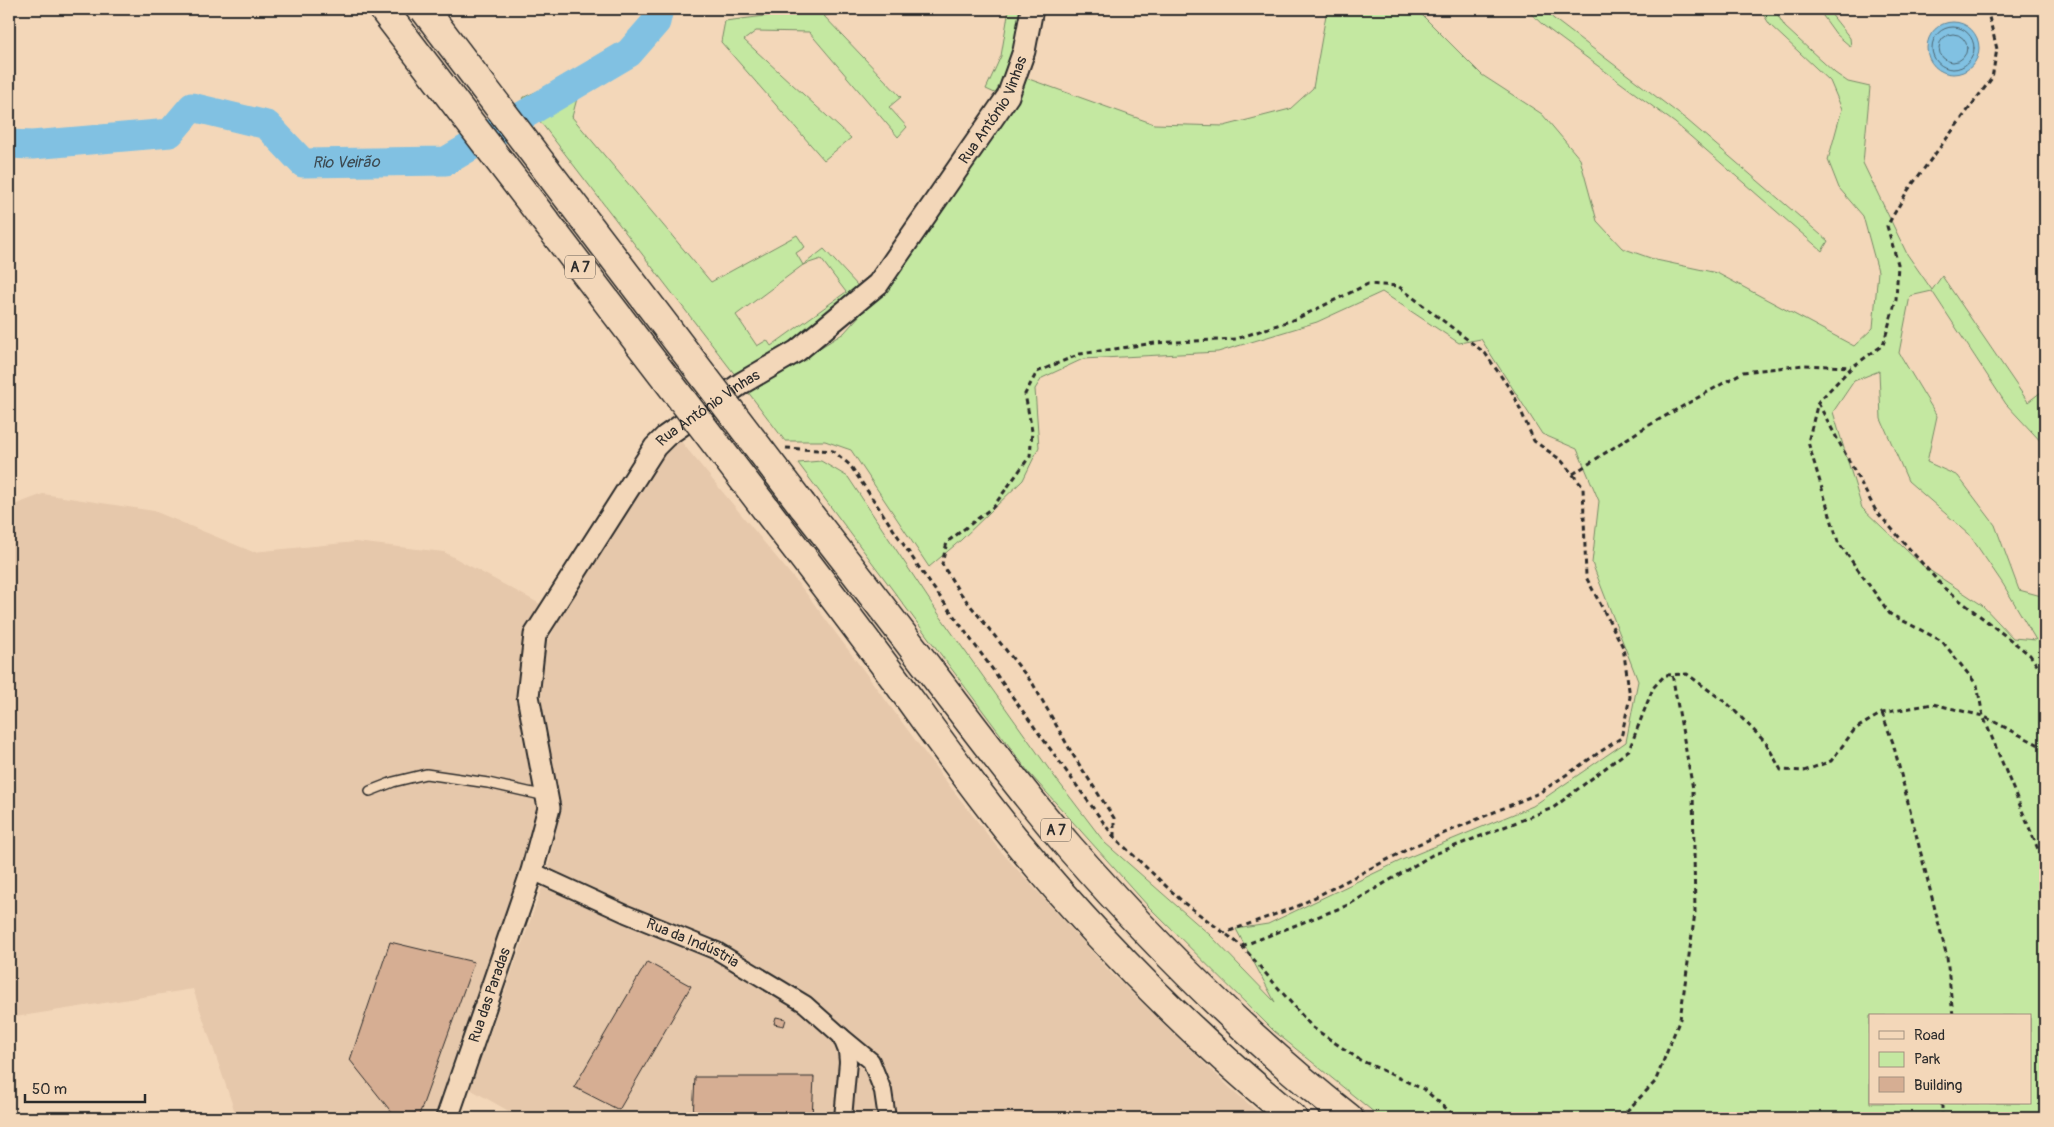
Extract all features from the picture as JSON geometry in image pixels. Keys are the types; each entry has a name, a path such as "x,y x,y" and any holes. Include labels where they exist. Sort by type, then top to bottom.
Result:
{"highway":[{"name":"A 7","path":"383,9 778,525 990,807 1040,868 1116,952 1180,1017 1238,1071 1293,1118"},
{"name":"A 7","path":"424,9 984,742 1070,847 1142,928 1207,993 1285,1064 1350,1118"}],"street":[{"name":"Rua António Vinhas","path":"532,871 549,808 528,696 535,635 655,447 666,436 742,384 796,351 878,284 1008,96 1024,51 1032,9"},
{"name":"Rua da Indústria","path":"532,871 626,914 717,952 806,1004 871,1061 883,1091 887,1118"},
{"name":"Rua das Paradas","path":"447,1118 532,871"},
{"path":"841,1036 848,1062 843,1118"}],"lane":[{"path":"370,791 393,782 426,774 488,783 547,796"}],"path":[{"path":"1987,9 1997,49 1992,78 1908,190 1887,226 1898,264 1896,300 1883,345 1852,367 1818,402 1808,442 1838,542 1890,614 1942,641 1977,685 1983,716 2045,866"},
{"path":"1114,837 1114,818 1073,755 1033,684 958,590 942,564 948,542 993,507 1030,456 1032,431 1025,394 1036,372 1080,354 1155,343 1236,339 1298,318 1368,284 1398,286 1485,353 1514,395 1534,441 1561,460 1583,487 1586,577 1623,648 1630,697 1621,738 1539,793 1414,846 1298,906 1224,933"},
{"path":"1572,474 1639,431 1743,372 1804,365 1852,367"},
{"path":"1818,402 1876,511 1944,588 2030,655 2045,678"},
{"path":"778,447 833,451 850,465 922,572 1114,837 1184,903 1242,946 1312,1027 1360,1060 1425,1090 1457,1118"},
{"path":"1620,1118 1655,1082 1680,1019 1694,913 1694,789 1672,674"},
{"path":"1242,946 1348,905 1432,855 1553,808 1628,750 1653,688 1665,675 1687,674 1729,705 1766,743 1781,770 1804,771 1831,761 1855,729 1882,713 1932,704 1983,716 2045,748"},
{"path":"1882,713 1893,743 1947,957 1954,1014"},
{"path":"1942,1104 1942,1118"}],"shaded area":[{"path":"674,433 806,593 998,848 1113,975 1229,1087 1265,1118 521,1118 470,1089 546,876 557,827 558,799 544,726 541,693 542,668 547,644 558,621"},
{"path":"43,494 154,511 253,552 355,542 444,552 542,605 534,625 539,833 437,1118 237,1118 193,989 9,1018 9,507"}],"green space":[{"path":"650,9 667,9 663,25 630,60 579,91 572,117 711,282 797,235 805,247 796,253 803,265 824,249 858,286 849,297 767,361 736,376 522,98 565,79 619,51 649,15","holes":["821,259 846,292 771,346 767,340 757,346 736,315 803,265"]},
{"path":"821,9 854,9 824,16 901,97 889,107 907,127 898,137 809,32 756,31 744,40 851,138 824,160 721,42 725,21"},
{"path":"1009,9 1023,9 1012,56 999,95 986,89 1001,56"},
{"path":"1327,9 1416,9 1482,75 1542,114 1580,159 1597,221 1622,248 1656,260 1717,273 1854,346 1873,328 1878,271 1863,216 1839,188 1828,160 1842,109 1830,81 1770,25 1760,9 1774,9 1785,27 1835,73 1848,82 1870,87 1863,163 1907,254 1932,290 1942,276 2028,402 2045,389 2045,446 2006,404 1932,291 1910,296 1899,353 1937,416 1927,462 1958,476 1995,525 2019,590 2045,597 2045,1118 1381,1118 1274,1031 1148,906 1030,774 798,463 821,461 848,477 940,616 1051,772 1105,843 1210,935 1275,1002 1236,929 1268,924 1402,860 1533,806 1626,742 1638,681 1592,563 1599,501 1577,449 1542,434 1481,339 1459,343 1382,292 1317,322 1218,352 1083,359 1042,378 1035,389 1039,447 1023,480 961,540 929,567 851,450 825,441 785,441 748,392 844,333 892,279 996,134 1026,78 1154,124 1224,126 1290,109 1313,88","holes":["1879,371 1881,419 1908,481 1969,534 2003,584 2036,640 2013,638 1982,605 1923,566 1862,508 1833,412 1854,381"]},
{"path":"1526,9 1543,9 1687,120 1828,241 1822,251 1675,123 1544,26"},
{"path":"1818,9 1827,9 1850,38 1851,47 1836,34"}],"water":[{"path":"1953,22 1963,24 1971,30 1977,38 1979,48 1977,58 1971,66 1963,72 1953,74 1943,72 1935,66 1929,58 1927,48 1929,38 1935,30 1943,24"}],"building":[{"path":"390,942 474,962 418,1118 403,1118 393,1114 350,1060"},
{"path":"647,962 691,986 619,1110 574,1087"},
{"path":"776,1017 786,1019 784,1026 774,1024"},
{"path":"695,1077 814,1077 812,1118 693,1118"}],"waterway":[{"name":"Rio Veirão","path":"9,144 32,145 170,133 192,107 267,125 303,163 446,161 629,53 656,22 659,9"}]}
